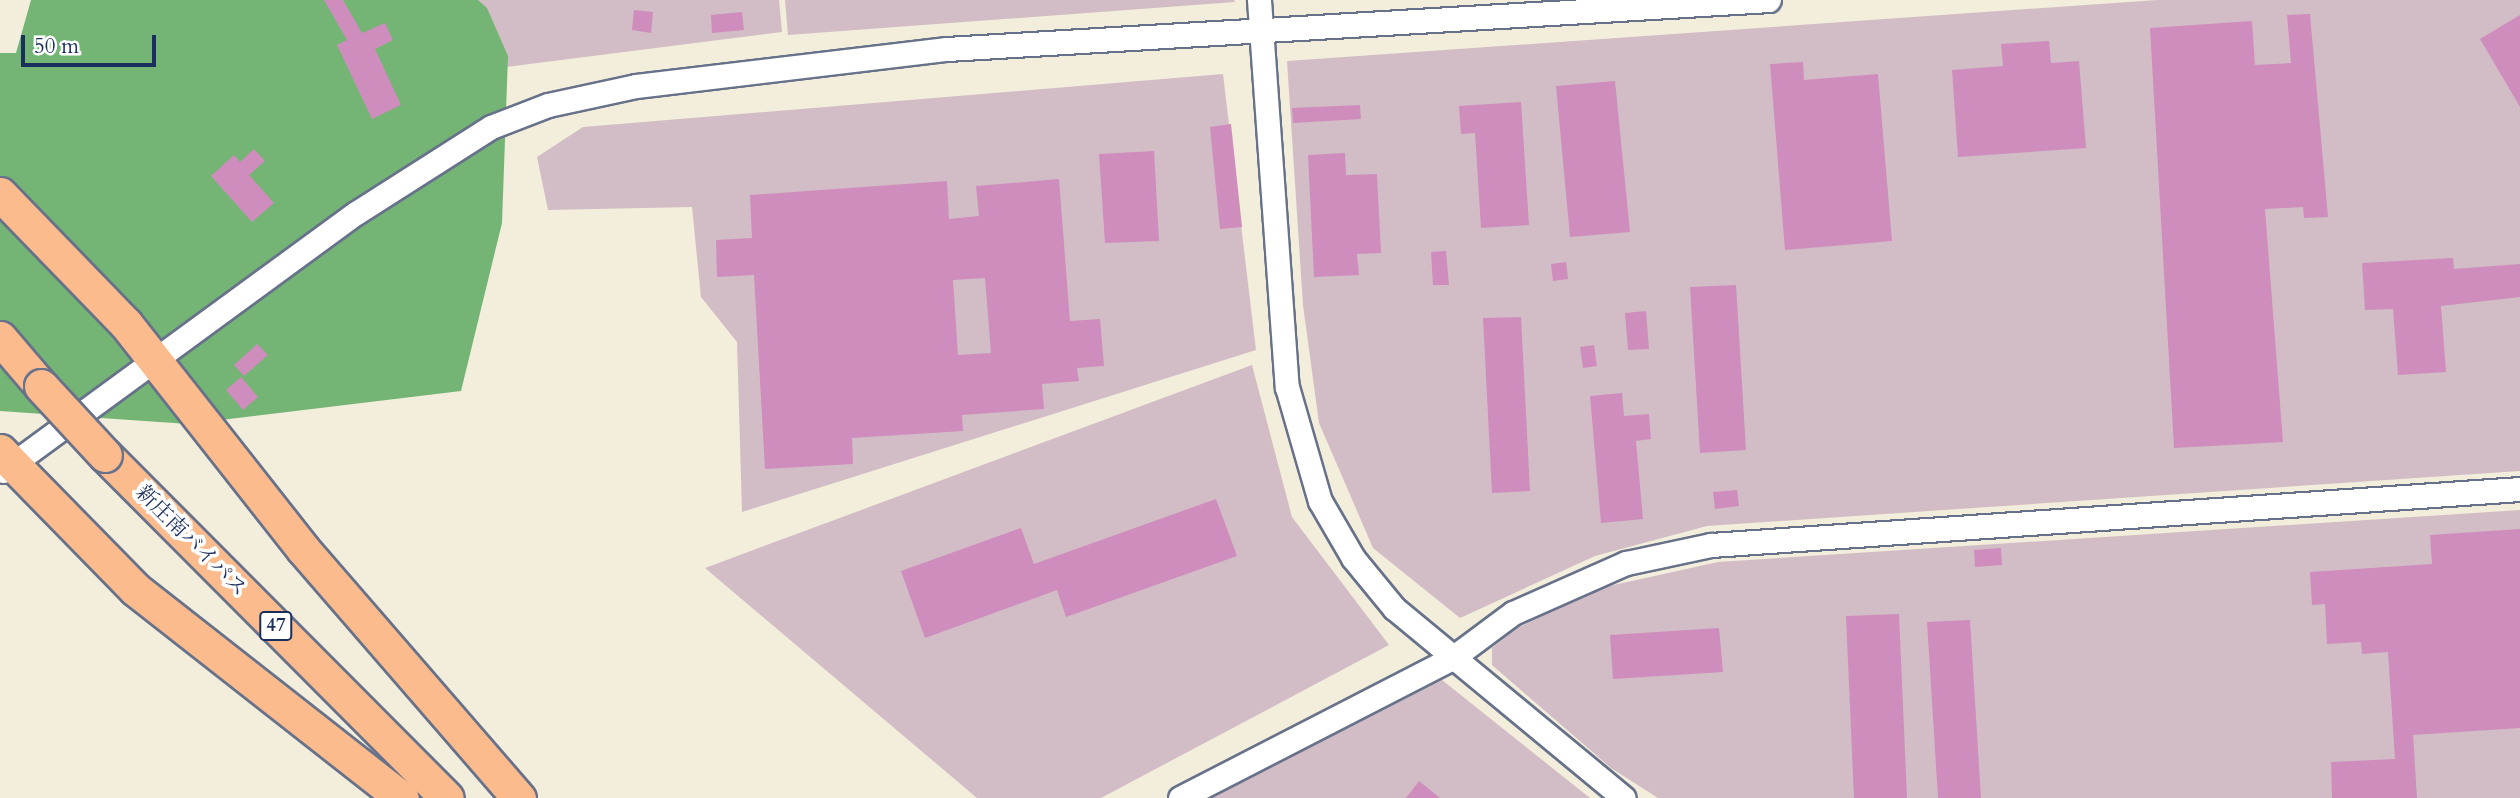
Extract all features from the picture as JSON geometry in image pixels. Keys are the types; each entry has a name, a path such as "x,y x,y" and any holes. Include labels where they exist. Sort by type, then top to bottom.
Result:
{"highway":[{"path":"0,194 155,358 303,550 519,798"},
{"name":"新庄南バイパス","path":"0,338 105,455 447,798"},
{"path":"4,463 135,589 402,798"}],"street":[{"path":"1259,0 1273,254 1287,387 1303,451 1320,501 1353,558 1394,608 1451,659 1624,798"},
{"path":"4,463 445,154 548,105 636,86 947,49 1262,33 1769,0"},
{"path":"1180,798 1451,659 1513,612 1569,584 1626,563 1711,545 2520,489"}],"shaded area":[{"path":"408,0 779,0 782,32 458,73"},
{"path":"785,0 1234,0 1235,2 788,35"},
{"path":"2157,0 2520,0 2520,471 1707,526 1595,556 1460,618 1373,548 1319,423 1303,305 1287,61"},
{"path":"1223,74 1256,350 742,512 737,342 701,297 692,207 548,210 537,157 583,127"},
{"path":"1252,365 1292,517 1389,645 1101,798 977,798 705,568"},
{"path":"2520,510 2520,798 1658,798 1611,768 1492,665 1492,648 1517,628 1600,588 1718,562"},
{"path":"1442,680 1590,798 1211,798"}],"green space":[{"path":"31,0 478,0 487,8 508,56 502,223 461,391 188,424 0,411 0,53 16,53"}],"building":[{"path":"324,0 343,0 362,33 385,23 393,40 375,49 401,105 372,119 337,45 347,40"},
{"path":"634,10 653,12 651,33 632,30"},
{"path":"742,12 744,30 712,33 711,15"},
{"path":"2310,14 2328,217 2304,218 2303,207 2265,209 2283,442 2174,448 2150,28 2252,21 2255,65 2291,63 2287,15"},
{"path":"2520,15 2520,107 2480,39"},
{"path":"2049,41 2051,63 2079,61 2086,148 1958,157 1952,70 2003,66 2001,44"},
{"path":"1803,62 1804,80 1878,74 1892,241 1785,250 1770,64"},
{"path":"1615,81 1630,232 1570,237 1556,86"},
{"path":"1521,102 1529,225 1481,228 1475,133 1461,134 1459,106"},
{"path":"1360,105 1361,119 1293,123 1292,108"},
{"path":"1231,124 1242,227 1220,229 1210,127"},
{"path":"254,149 265,161 249,175 274,203 252,222 211,176 234,155 240,162"},
{"path":"1154,151 1159,241 1105,243 1099,154"},
{"path":"1345,153 1346,175 1377,174 1381,253 1357,254 1359,275 1314,277 1308,155"},
{"path":"1059,179 1070,321 1100,319 1104,366 1077,368 1079,381 1042,384 1044,409 962,415 963,431 852,438 853,464 765,469 754,275 717,277 716,240 752,238 750,195 947,181 949,219 979,216 976,186","holes":["985,278 991,353 958,355 953,280"]},
{"path":"1446,251 1449,285 1433,285 1431,252"},
{"path":"2453,258 2454,269 2520,264 2520,297 2441,306 2446,372 2398,375 2393,309 2365,310 2362,263"},
{"path":"1566,262 1568,279 1553,281 1551,264"},
{"path":"1736,285 1746,450 1700,453 1690,287"},
{"path":"1646,311 1649,349 1628,350 1625,313"},
{"path":"1521,317 1530,491 1492,493 1483,318"},
{"path":"257,344 268,355 244,376 234,365"},
{"path":"1594,345 1597,366 1583,368 1580,347"},
{"path":"241,377 258,397 243,410 226,390"},
{"path":"1622,393 1624,416 1649,414 1651,439 1636,441 1643,519 1601,523 1590,396"},
{"path":"1737,490 1739,506 1715,509 1713,492"},
{"path":"1216,499 1237,556 1066,617 1057,590 925,638 901,571 1021,528 1034,564"},
{"path":"2520,529 2520,728 2413,735 2417,798 2332,798 2331,762 2395,759 2388,652 2362,654 2361,642 2327,644 2325,604 2312,605 2310,572 2432,564 2430,535"},
{"path":"2001,548 2002,565 1975,567 1974,550"},
{"path":"1899,614 1907,798 1854,798 1846,616"},
{"path":"1970,620 1981,798 1938,798 1927,622"},
{"path":"1719,628 1723,672 1613,679 1610,635"},
{"path":"1419,781 1440,798 1406,798"}]}
